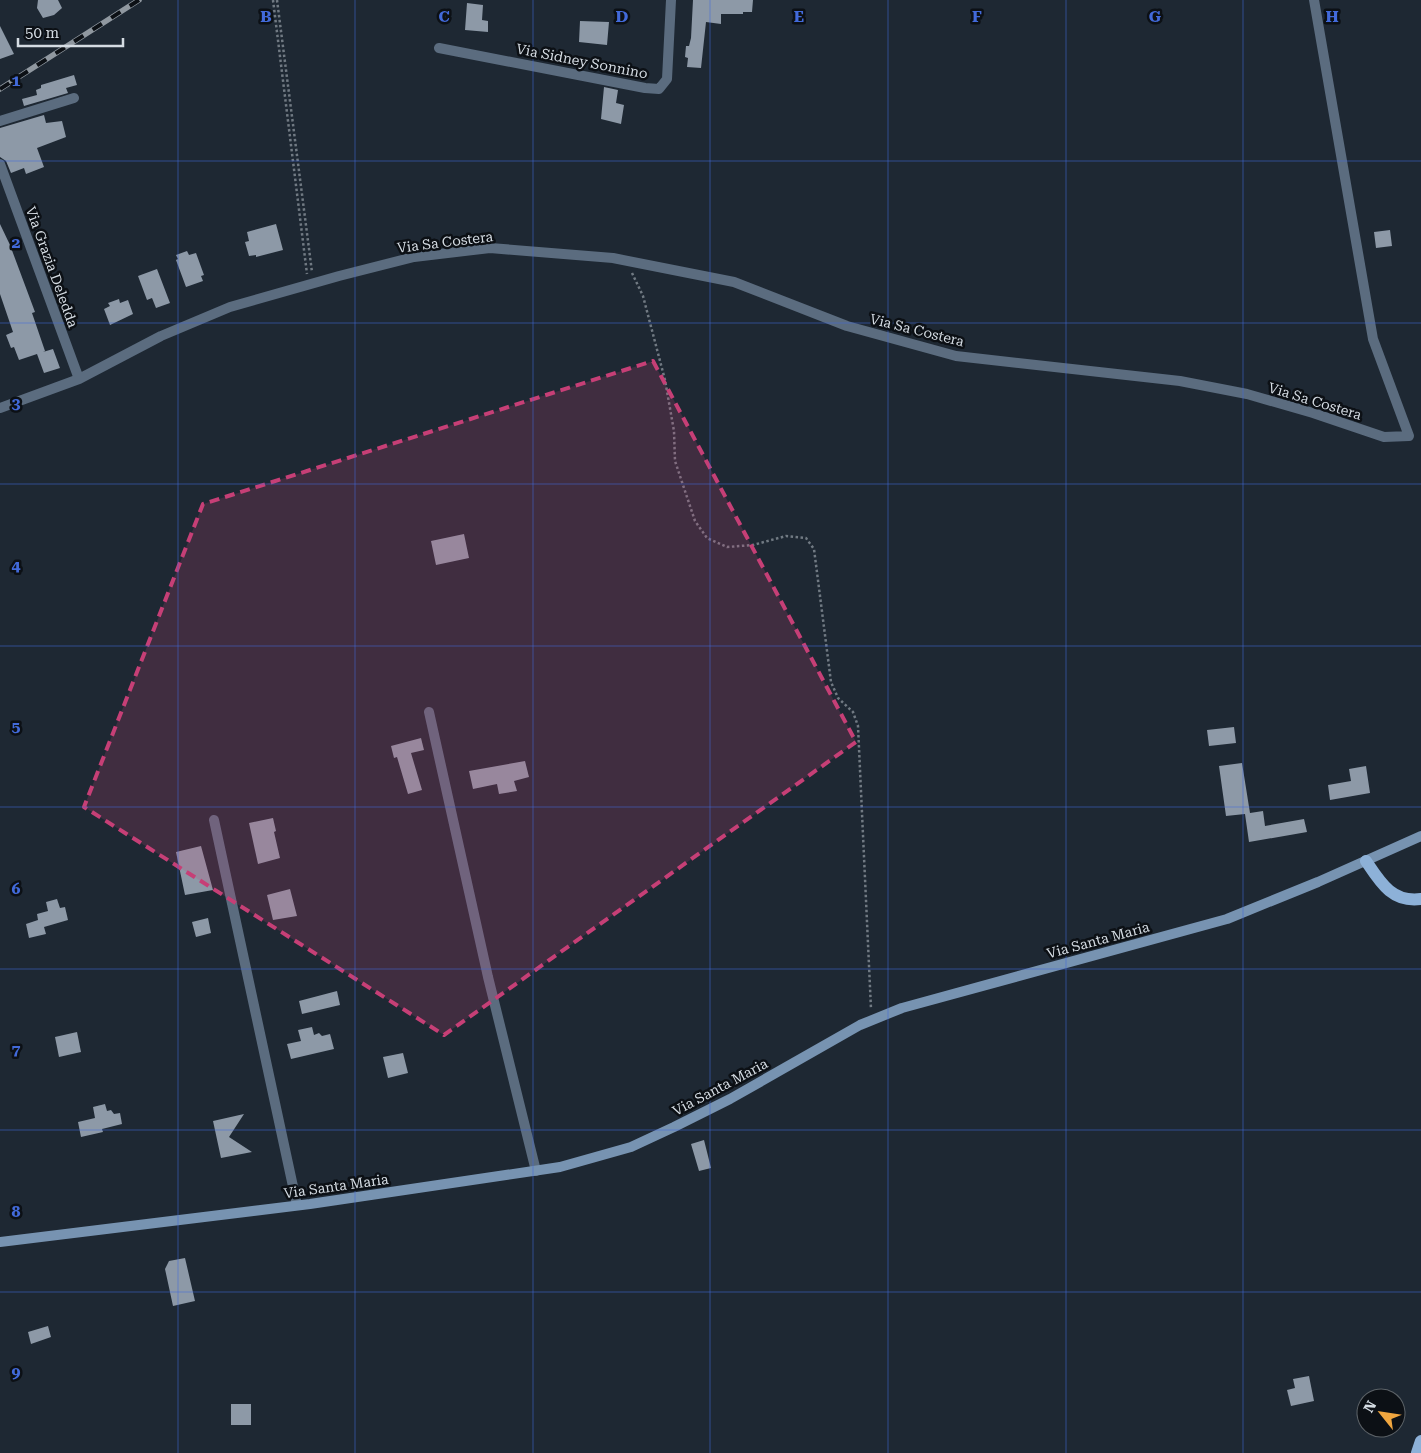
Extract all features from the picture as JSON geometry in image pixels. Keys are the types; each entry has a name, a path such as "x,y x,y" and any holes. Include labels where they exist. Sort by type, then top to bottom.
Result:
{"main road":[{"path":"1366,861 1386,889 1410,901 1421,899"},
{"path":"1417,1453 1421,1441"}],"street":[{"name":"Via Sidney Sonnino","path":"439,48 645,88 659,89 667,79 671,0"},
{"name":"Via Sa Costera","path":"0,408 79,379 162,336 230,307 414,257 490,248 613,258 734,282 847,326 956,356 1180,381 1247,394 1313,413 1384,437 1410,436 1373,339 1314,0"},
{"path":"0,121 74,98"},
{"name":"Via Grazia Deledda","path":"0,164 79,379"},
{"path":"429,712 488,977 536,1171"},
{"path":"214,820 297,1206"},
{"name":"Via Santa Maria","path":"0,1242 297,1206 560,1167 640,1143 730,1099 860,1025 902,1008 1227,919 1421,836"}],"path":[{"path":"273,0 311,284"},
{"path":"277,0 311,284"},
{"path":"626,261 643,296 665,380 674,431 674,461 695,520 707,538 727,547 752,545 786,536 806,538 814,549 831,682 838,698 853,712 858,726 871,1020"}],"highlighted area":[{"path":"653,361 856,742 444,1035 84,807 203,504"}],"building":[{"path":"38,0 58,0 62,8 54,15 43,18 37,8"},
{"path":"693,0 753,0 752,12 721,14 721,24 706,22 701,68 687,67 688,58 685,57 686,46 689,46 691,38"},
{"path":"467,3 483,5 482,20 488,21 488,32 465,30"},
{"path":"580,21 609,22 607,45 579,42"},
{"path":"0,26 14,54 0,59"},
{"path":"74,75 77,85 66,88 68,93 24,106 22,99 37,95 36,90 41,88 41,85"},
{"path":"604,87 618,90 616,103 624,105 621,124 601,119"},
{"path":"44,115 46,123 62,121 66,137 37,148 44,167 26,174 24,168 11,173 6,161 0,157 0,128"},
{"path":"0,224 10,245 35,312 32,313 45,351 43,352 53,349 60,368 44,373 37,354 19,360 14,347 11,348 6,335 13,332 0,294"},
{"path":"276,224 283,250 256,257 256,255 249,256 245,242 249,241 247,232"},
{"path":"1390,230 1392,246 1376,248 1374,232"},
{"path":"187,251 189,255 196,253 204,275 201,276 203,281 186,287 176,255"},
{"path":"157,269 170,303 156,308 152,298 147,300 138,276"},
{"path":"119,299 120,303 128,300 133,314 110,325 104,309 110,306 108,303"},
{"path":"464,534 469,558 436,565 431,541"},
{"path":"1234,727 1236,743 1209,746 1207,730"},
{"path":"421,738 424,750 411,753 422,790 408,794 397,757 394,758 391,746"},
{"path":"525,761 529,777 514,781 517,791 499,794 497,784 473,789 469,771"},
{"path":"1242,763 1250,813 1263,811 1265,826 1304,819 1307,832 1249,842 1245,814 1226,816 1219,766"},
{"path":"1366,766 1370,793 1330,800 1328,785 1351,781 1349,769"},
{"path":"273,818 280,858 258,864 249,823"},
{"path":"201,846 213,890 185,895 176,852"},
{"path":"290,889 297,916 273,920 267,895"},
{"path":"57,899 60,908 65,907 68,920 44,927 46,934 29,938 26,924 38,920 37,914 48,911 46,902"},
{"path":"208,918 211,933 196,937 192,922"},
{"path":"337,991 340,1005 302,1014 299,1001"},
{"path":"312,1027 314,1035 319,1033 322,1036 330,1034 334,1049 291,1059 287,1044 301,1041 298,1030"},
{"path":"77,1032 81,1052 59,1057 55,1037"},
{"path":"403,1053 408,1073 388,1078 383,1057"},
{"path":"105,1104 107,1111 111,1110 114,1114 120,1113 122,1124 102,1129 103,1132 81,1137 78,1122 95,1118 93,1107"},
{"path":"244,1114 229,1137 252,1152 221,1158 213,1121"},
{"path":"704,1140 711,1168 699,1171 691,1144"},
{"path":"185,1258 195,1301 173,1306 165,1269 169,1261"},
{"path":"48,1326 51,1337 31,1344 28,1332"},
{"path":"1309,1376 1314,1401 1291,1406 1287,1390 1295,1388 1293,1379"},
{"path":"231,1404 251,1404 251,1425 231,1425"}],"railway":[{"path":"0,89 139,0"}]}
